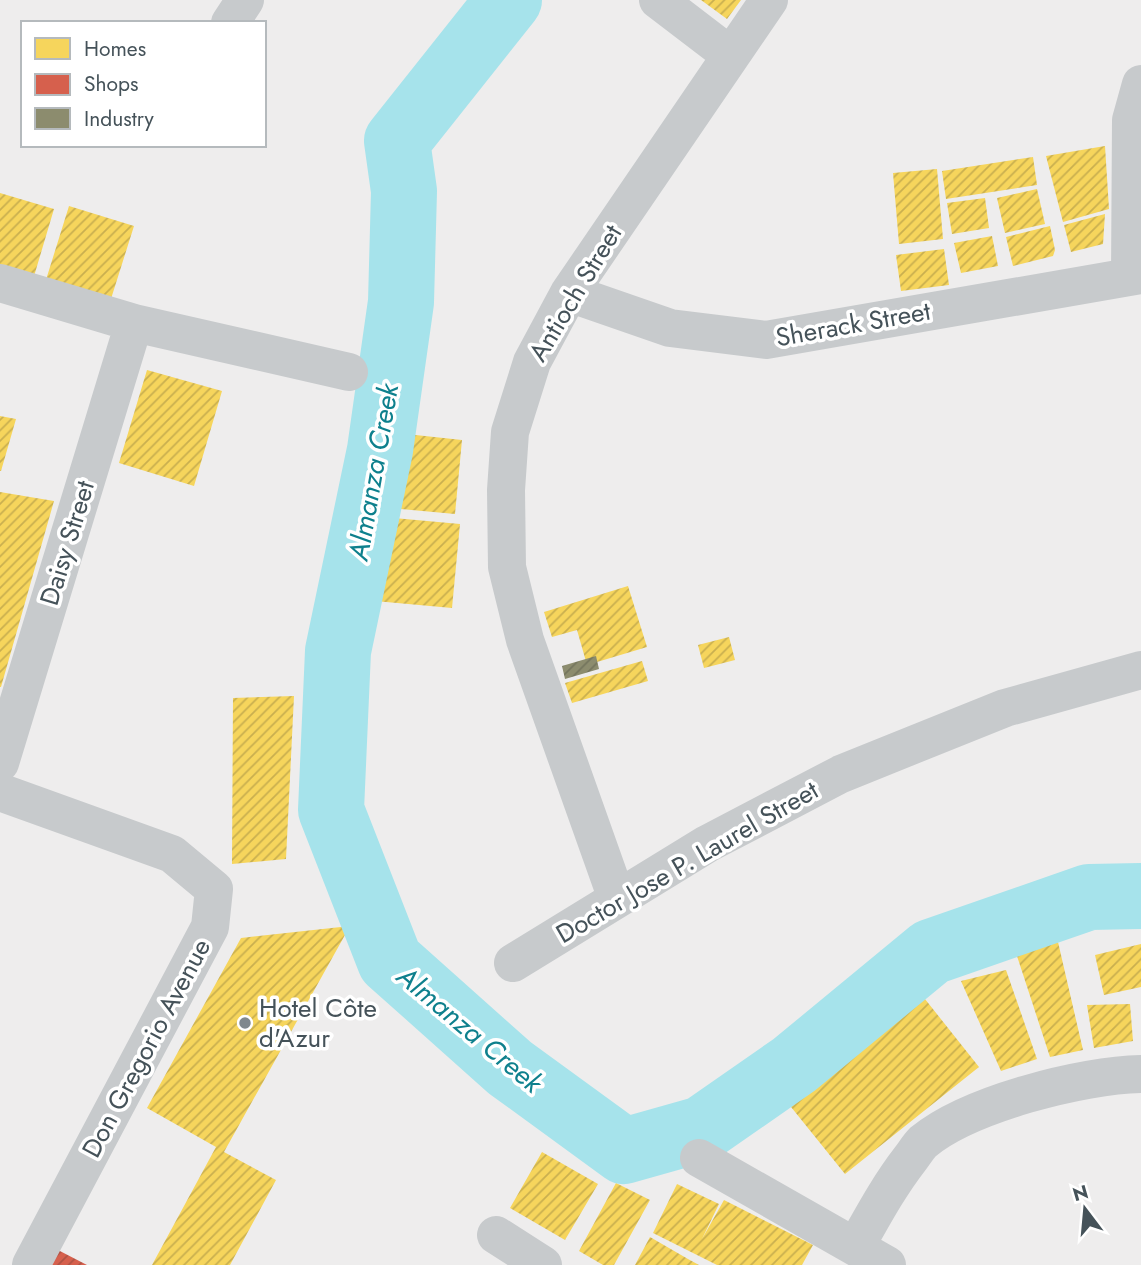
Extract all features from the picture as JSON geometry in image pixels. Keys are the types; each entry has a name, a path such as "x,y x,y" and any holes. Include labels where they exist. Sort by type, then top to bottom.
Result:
{"street":[{"path":"231,21 245,0"},
{"path":"658,0 730,55"},
{"name":"Antioch Street","path":"611,882 525,640 507,567 506,490 510,432 532,362 569,293 769,0"},
{"path":"1135,276 1130,120 1141,85"},
{"name":"Sherack Street","path":"569,293 670,328 766,340 1135,276"},
{"path":"0,284 134,323 349,372"},
{"name":"Daisy Street","path":"0,762 134,323"},
{"name":"Doctor Jose P. Laurel Street","path":"513,962 611,882 707,844 841,774 1005,708 1141,670"},
{"name":"Don Gregorio Avenue","path":"0,792 172,854 214,889 210,927 31,1265"},
{"path":"699,1158 872,1255 894,1180 922,1143 960,1119 1057,1087 1141,1074"},
{"path":"496,1236 543,1265"}],"building: Homes":[{"path":"701,0 741,0 727,19"},
{"path":"1105,146 1109,209 1063,222 1046,156"},
{"path":"1033,157 1037,185 946,199 942,171"},
{"path":"937,169 943,239 899,244 893,173"},
{"path":"1037,189 1045,224 1005,233 997,198"},
{"path":"0,193 54,209 32,283 0,273"},
{"path":"985,198 989,228 952,234 947,203"},
{"path":"69,206 134,226 110,302 45,283"},
{"path":"1105,214 1103,244 1071,252 1064,225"},
{"path":"1050,226 1055,250 1053,256 1013,266 1006,237"},
{"path":"992,236 998,266 961,273 954,243"},
{"path":"944,249 949,285 901,291 896,255"},
{"path":"147,370 222,391 194,486 119,463"},
{"path":"0,416 16,419 1,471 0,471"},
{"path":"397,433 462,440 455,514 390,508"},
{"path":"0,492 54,501 1,687 0,687"},
{"path":"383,517 460,524 452,608 375,601"},
{"path":"628,586 647,647 587,665 577,630 552,637 544,612"},
{"path":"729,637 735,660 704,668 698,645"},
{"path":"642,661 648,681 572,703 565,683"},
{"path":"294,696 286,859 232,864 233,698"},
{"name":"Hotel Côte d'Azur","path":"350,926 224,1152 276,1180 230,1265 152,1265 216,1147 147,1108 241,938"},
{"path":"1058,942 1083,1050 1050,1057 1017,956"},
{"path":"1141,944 1141,987 1104,995 1095,955"},
{"path":"1006,970 1037,1059 1001,1071 961,981"},
{"path":"921,994 979,1067 845,1174 787,1102"},
{"path":"1130,1004 1133,1041 1094,1048 1087,1005"},
{"path":"542,1152 598,1184 565,1240 510,1208"},
{"path":"616,1183 650,1200 614,1265 603,1265 579,1251"},
{"path":"677,1184 719,1204 702,1239 724,1200 813,1245 802,1265 717,1265 653,1233"},
{"path":"650,1237 688,1259 699,1265 635,1265"}],"building: Shops":[{"path":"56,1249 87,1265 47,1265"}],"building: Industry":[{"path":"596,656 599,669 565,679 562,666"}],"waterway":[{"name":"Almanza Creek","path":"509,0 397,141 404,191 401,302 380,450 338,651 331,810 390,961 510,1068 624,1151 702,1129 794,1065 931,952 1089,897 1141,896"}],"place":[{"name":"Hotel Côte d'Azur","path":"245,1023"}]}
